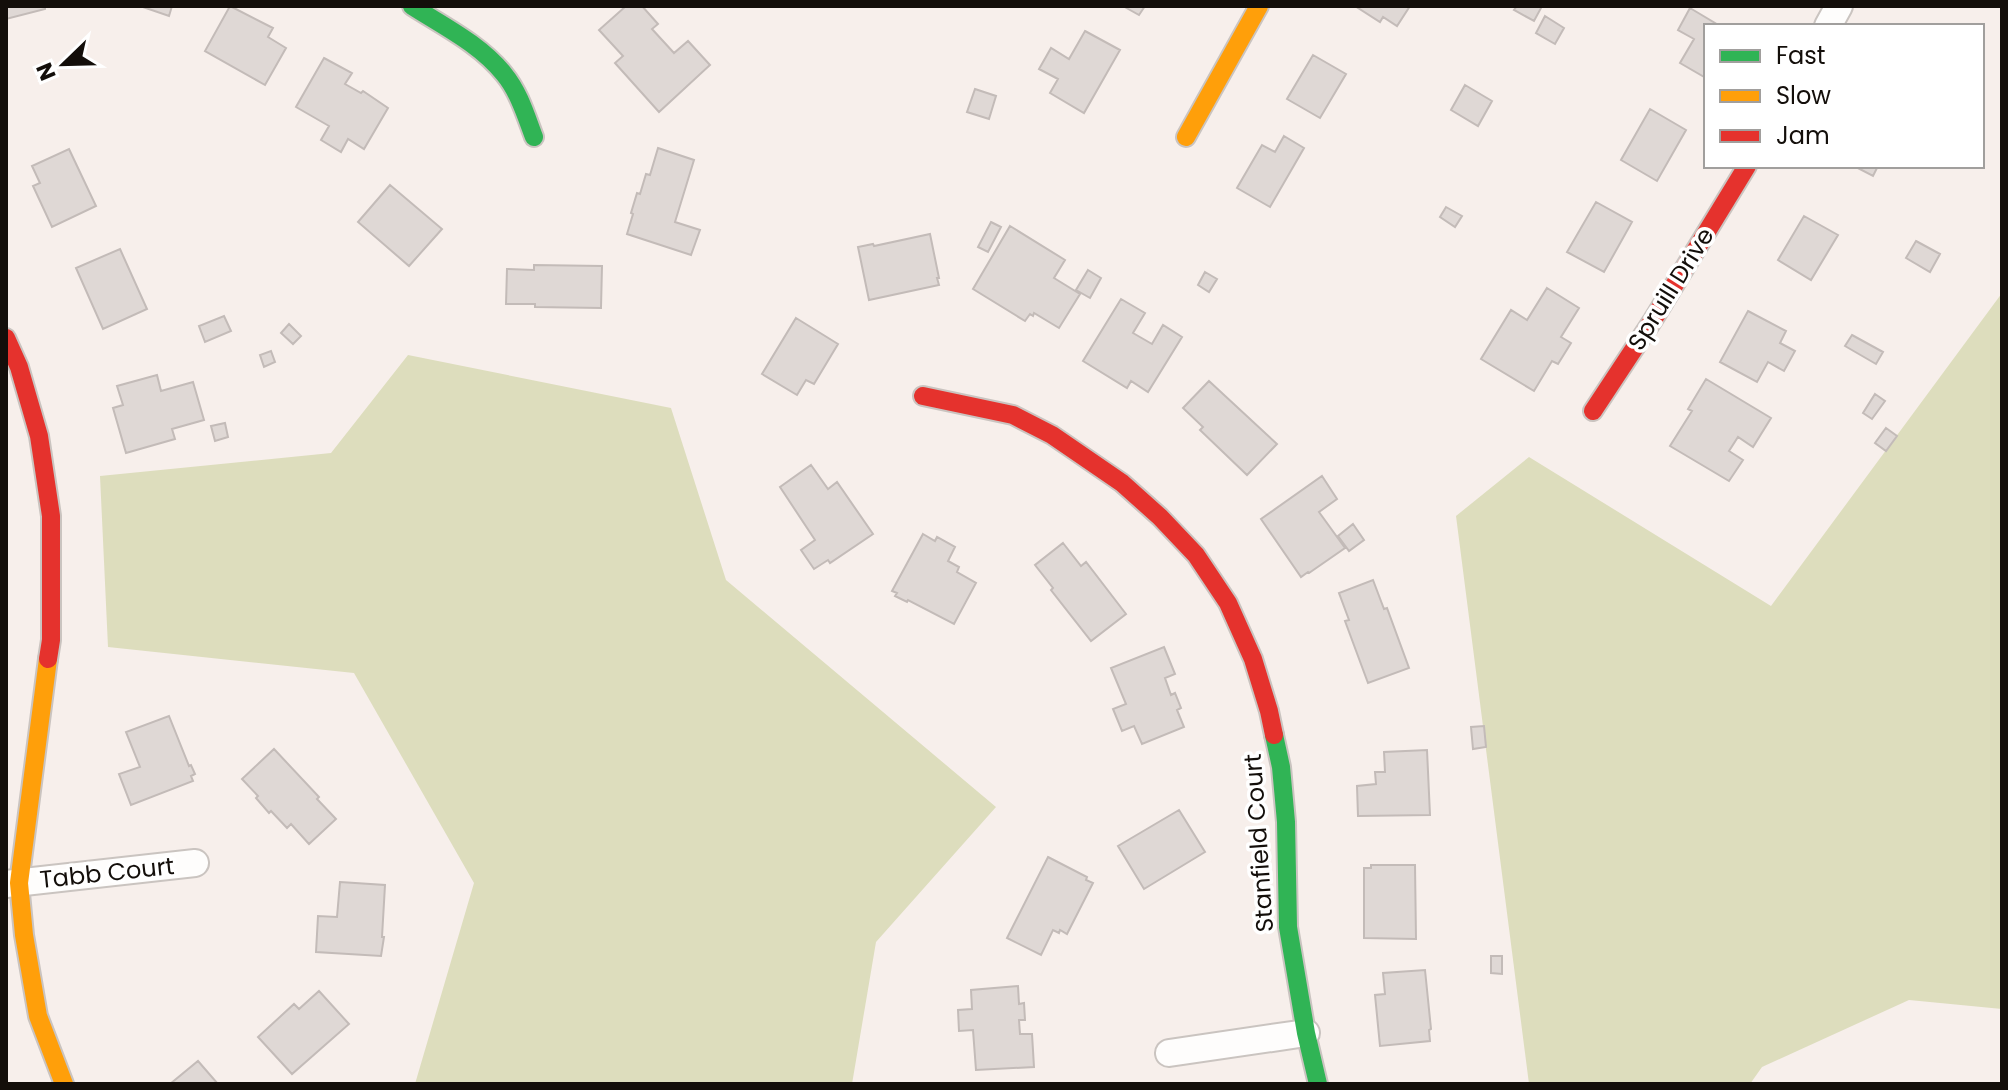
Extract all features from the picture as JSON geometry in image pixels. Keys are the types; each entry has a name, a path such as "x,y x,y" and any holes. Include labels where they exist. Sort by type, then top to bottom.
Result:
{"street":[{"path":"412,6 482,53 505,75 534,137"},
{"path":"1186,137 1259,6"},
{"path":"1829,24 1839,6"},
{"name":"Spruill Drive","path":"1593,411 1746,168"},
{"path":"6,338 19,367 39,436 51,516 51,640 12,884 38,1016 64,1084"},
{"name":"Stanfield Court","path":"923,396 1013,415 1052,435 1122,483 1160,517 1196,555 1228,603 1253,659 1269,711 1281,767 1286,822 1288,927 1318,1084"},
{"name":"Tabb Court","path":"12,884 195,863"},
{"path":"1169,1053 1306,1033"}],"green space":[{"path":"2002,293 2002,1009 1909,1000 1762,1067 1750,1084 1529,1084 1456,516 1529,457 1771,606"},
{"path":"408,355 671,408 726,580 996,807 876,942 852,1084 415,1084 474,883 354,673 108,647 100,476 331,453"}],"building":[{"path":"6,6 45,6 45,9 6,19"},
{"path":"140,6 172,6 169,16"},
{"path":"230,6 273,28 268,37 286,48 265,85 205,51"},
{"path":"626,6 642,6 658,24 652,29 674,53 688,41 710,65 659,112 615,63 623,56 599,30"},
{"path":"1123,6 1145,6 1139,15"},
{"path":"1355,6 1410,6 1397,26 1383,17 1380,22"},
{"path":"1517,6 1541,8 1534,21 1514,10"},
{"path":"1690,8 1717,24 1704,24 1704,77 1680,63 1694,39 1678,30"},
{"path":"1545,16 1564,28 1555,44 1536,33"},
{"path":"1085,31 1120,50 1084,113 1050,93 1058,79 1039,69 1051,48 1069,59"},
{"path":"1313,55 1346,74 1320,118 1287,99"},
{"path":"324,58 352,73 345,84 361,93 363,91 388,108 364,149 348,139 341,152 321,140 329,126 296,107"},
{"path":"1465,85 1492,101 1478,126 1451,110"},
{"path":"975,89 996,96 989,119 967,112"},
{"path":"1650,109 1686,130 1657,181 1621,160"},
{"path":"1284,136 1304,148 1270,207 1237,188 1262,145 1275,152"},
{"path":"658,148 694,160 675,222 700,230 691,255 627,234 637,193 640,194 646,174 650,175"},
{"path":"69,149 96,206 52,227 33,186 40,183 32,166"},
{"path":"1858,168 1877,168 1873,176"},
{"path":"390,185 442,229 409,266 358,222"},
{"path":"1596,202 1632,222 1604,272 1567,252"},
{"path":"1446,207 1462,216 1455,227 1440,217"},
{"path":"1804,216 1838,235 1811,280 1778,260"},
{"path":"991,222 1001,227 988,252 978,247"},
{"path":"1010,226 1065,260 1054,278 1080,294 1059,328 1034,313 1025,321 973,289"},
{"path":"930,234 939,285 869,300 858,247"},
{"path":"1916,241 1940,254 1930,272 1906,258"},
{"path":"120,249 147,309 103,329 76,268"},
{"path":"534,265 602,266 601,308 506,304 507,269 534,270"},
{"path":"1088,270 1101,278 1090,298 1076,290"},
{"path":"1205,272 1217,279 1209,292 1198,285"},
{"path":"1547,288 1579,308 1561,337 1571,343 1558,364 1552,361 1534,391 1481,359 1511,310 1527,320"},
{"path":"1121,299 1145,313 1133,333 1152,344 1163,325 1182,337 1148,392 1131,381 1127,388 1083,361"},
{"path":"1748,311 1786,331 1780,343 1795,351 1784,371 1768,362 1757,382 1720,362"},
{"path":"224,316 231,331 205,342 199,326"},
{"path":"796,318 838,344 814,384 806,380 797,395 762,374"},
{"path":"289,324 301,336 293,344 281,333"},
{"path":"1852,335 1883,352 1876,364 1845,346"},
{"path":"271,351 275,362 264,367 260,355"},
{"path":"157,375 161,391 193,382 204,420 172,429 175,439 126,453 113,408 123,405 117,386"},
{"path":"1706,379 1771,418 1753,447 1738,437 1729,451 1743,460 1729,481 1670,446 1692,411 1688,409"},
{"path":"1209,381 1277,444 1247,475 1200,430 1203,427 1183,408"},
{"path":"1875,394 1885,401 1872,419 1863,413"},
{"path":"225,423 228,437 215,441 211,426"},
{"path":"1886,428 1897,436 1886,451 1875,443"},
{"path":"811,465 828,489 837,482 873,534 830,563 828,560 814,569 801,550 815,540 780,487"},
{"path":"1322,476 1337,499 1319,512 1345,548 1301,577 1261,519"},
{"path":"1353,524 1364,540 1349,551 1338,536"},
{"path":"923,534 935,541 937,537 955,547 948,561 959,567 957,572 976,583 954,624 895,596 897,593 892,591"},
{"path":"1063,543 1081,566 1086,562 1126,614 1091,641 1035,565"},
{"path":"1373,580 1409,668 1368,683 1345,621 1349,620 1339,593"},
{"path":"1164,647 1175,674 1165,678 1171,695 1175,693 1181,708 1177,710 1184,727 1142,744 1134,726 1122,731 1113,709 1126,704 1111,668"},
{"path":"169,716 195,774 191,776 193,781 131,805 119,774 140,767 126,732"},
{"path":"1484,726 1486,747 1473,749 1471,727"},
{"path":"274,749 336,819 309,844 291,824 287,828 271,811 269,813 242,779"},
{"path":"1427,750 1430,815 1358,816 1357,786 1376,784 1375,772 1385,772 1384,752"},
{"path":"1179,810 1205,852 1144,889 1118,846"},
{"path":"1048,857 1093,883 1067,934 1053,930 1041,955 1007,938"},
{"path":"1371,865 1415,865 1416,939 1364,938 1364,868 1371,868"},
{"path":"340,882 385,885 381,956 316,952 318,916 337,917"},
{"path":"1491,956 1502,956 1502,974 1491,973"},
{"path":"1425,970 1430,1041 1380,1046 1375,995 1385,994 1383,973"},
{"path":"1018,986 1019,1004 1024,1003 1025,1020 1019,1020 1020,1034 1032,1034 1034,1067 976,1070 973,1030 959,1031 958,1010 972,1009 971,990"},
{"path":"319,991 349,1024 292,1074 258,1037 294,1004 299,1009"},
{"path":"198,1061 218,1084 170,1084"}],"traffic: fast":[{"path":"412,6 461,36 494,63 514,88 534,137"},
{"path":"1274,735 1281,767 1286,822 1288,927 1318,1084"}],"traffic: slow":[{"path":"1186,137 1259,6"},
{"path":"48,659 19,883 24,935 38,1016 64,1084"}],"traffic: jam":[{"path":"1593,411 1746,168"},
{"path":"6,338 19,367 39,436 51,516 51,640 48,659"},
{"path":"923,396 1013,415 1052,435 1122,483 1160,517 1196,555 1228,603 1253,659 1274,735"}]}
